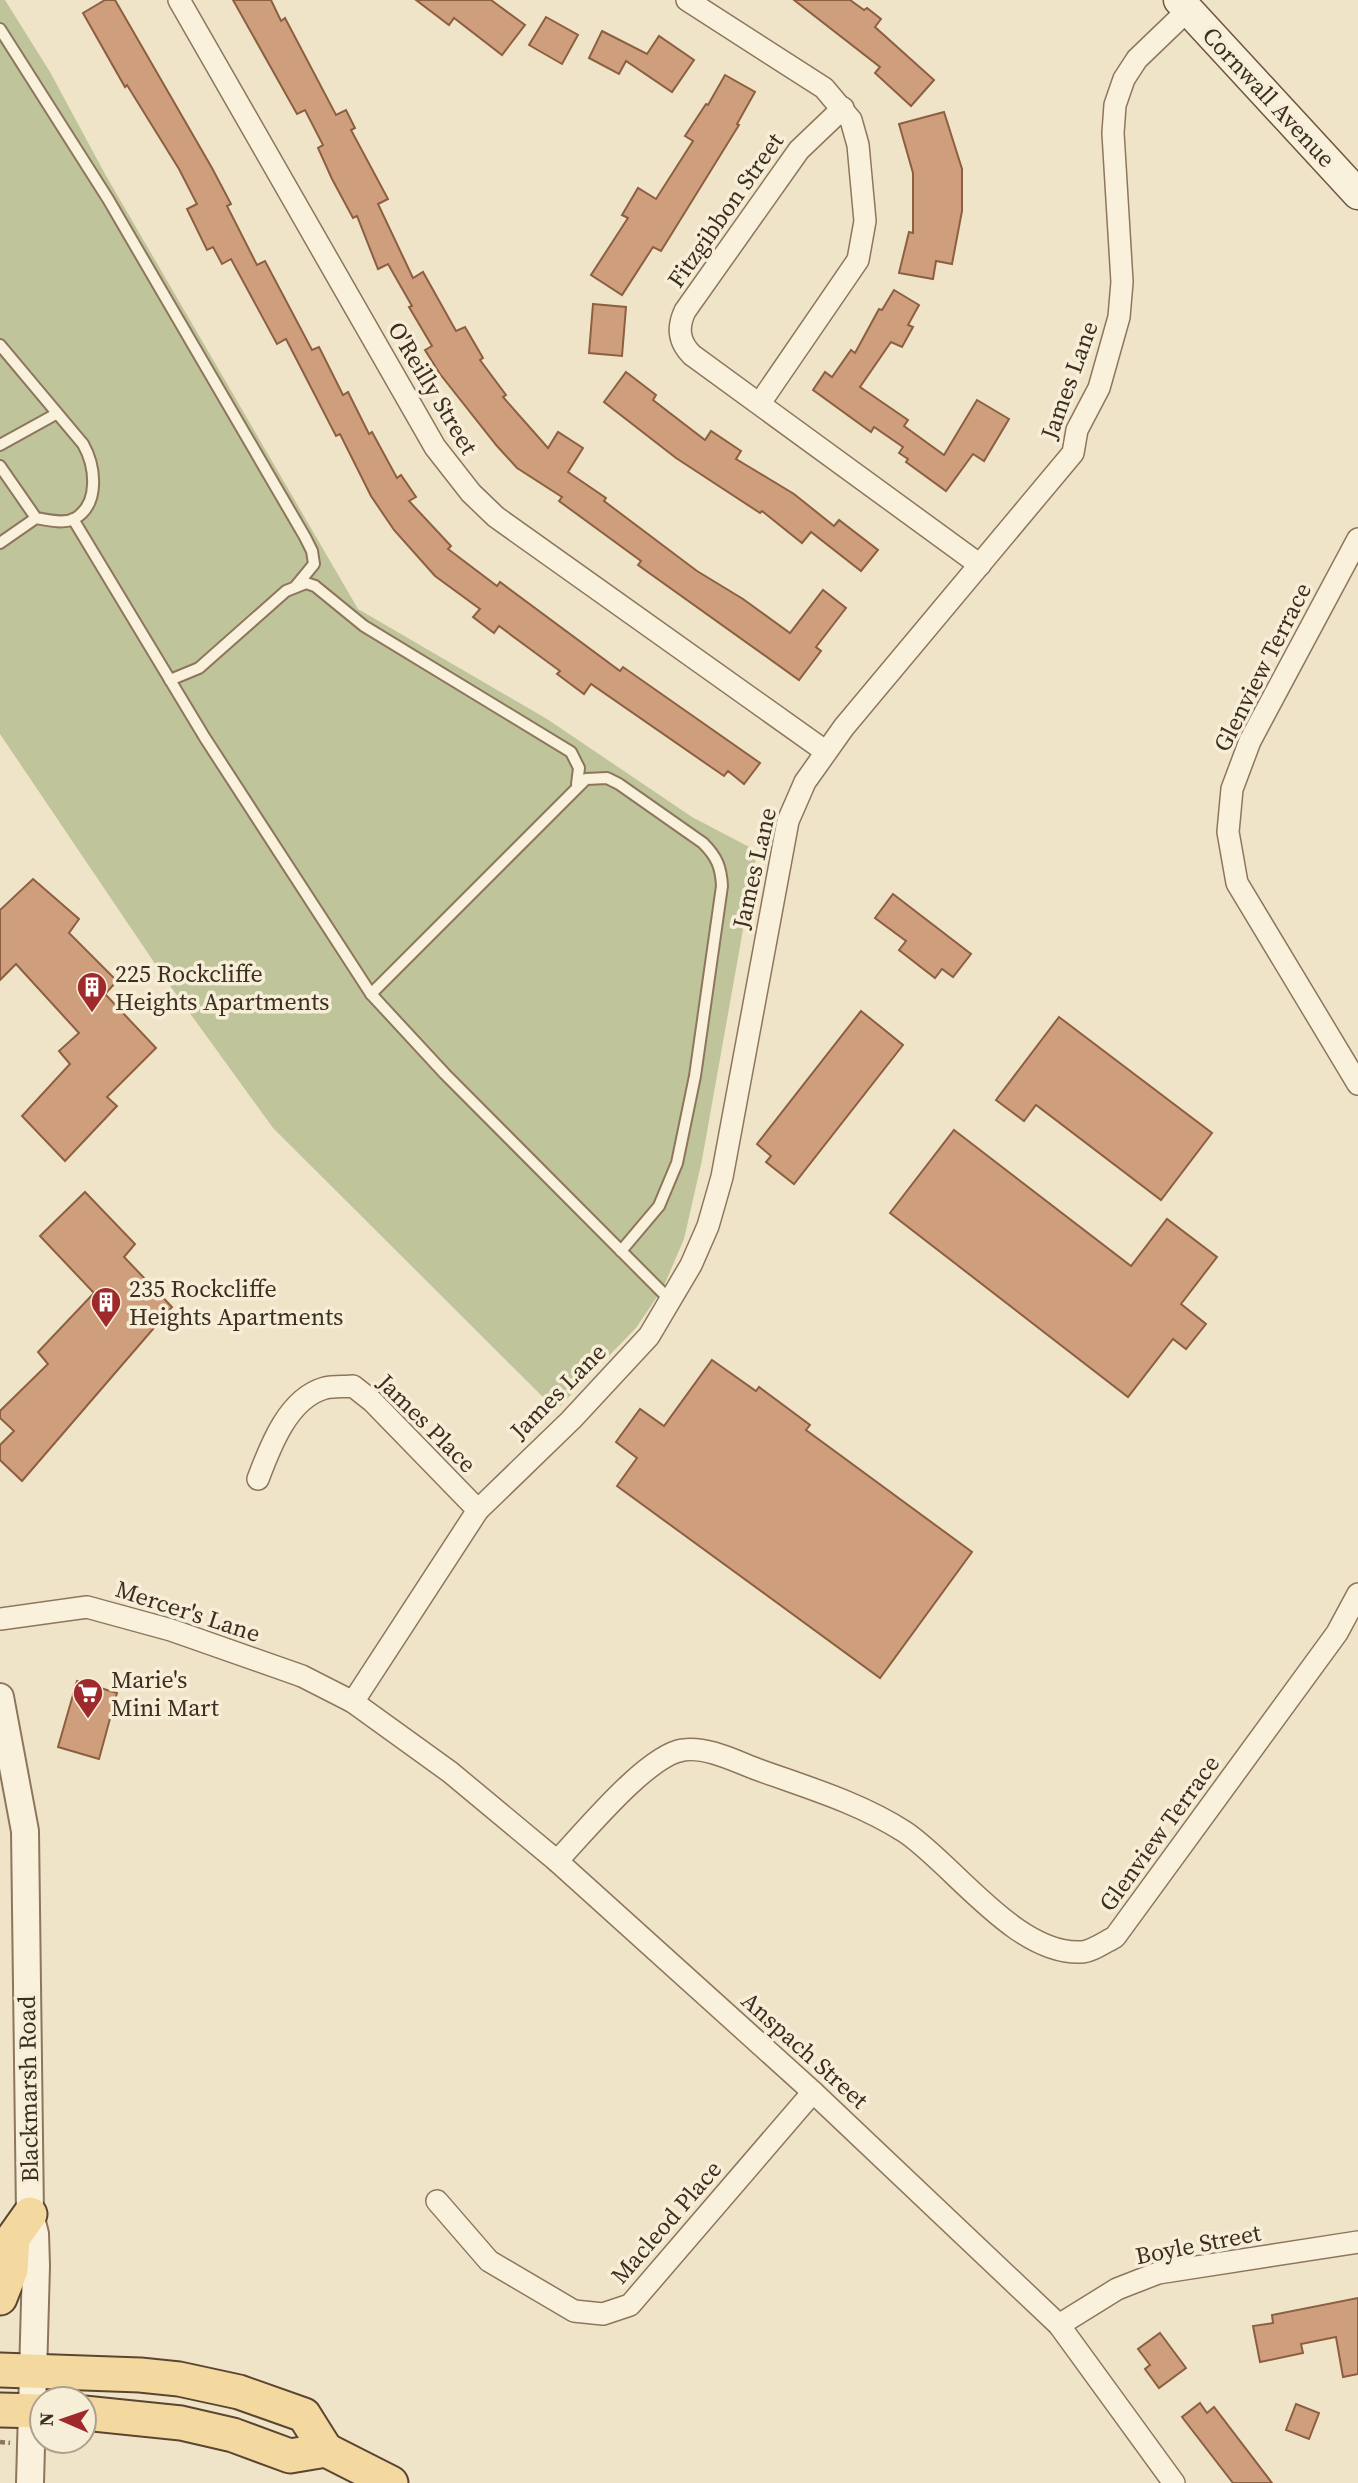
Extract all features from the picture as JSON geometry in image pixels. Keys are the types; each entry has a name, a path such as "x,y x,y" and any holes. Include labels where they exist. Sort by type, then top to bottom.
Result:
{"main road":[{"name":"Cornwall Avenue","path":"1184,5 1358,194"},
{"path":"0,2298 11,2270 13,2238 30,2214"},
{"path":"0,2370 140,2375 179,2379 239,2392 304,2415 326,2450 391,2483"},
{"path":"98,2414 181,2423 233,2435 290,2456 326,2450"}],"street":[{"name":"O'Reilly Street","path":"179,0 435,447 458,479 508,527 825,751"},
{"path":"687,0 812,79 844,108 855,132 861,158 865,221 862,248 853,269 760,403"},
{"name":"James Lane","path":"353,1702 478,1510 571,1420 649,1336 672,1301 708,1226 722,1177 788,821 805,782 825,751 1073,453 1077,430 1099,388 1116,329 1122,282 1113,133 1115,105 1124,79 1137,59 1184,5"},
{"name":"Fitzgibbon Street","path":"844,108 799,150 682,318 680,335 686,350 980,565"},
{"name":"Glenview Terrace","path":"1358,539 1250,741 1232,789 1228,832 1237,883 1358,1084"},
{"name":"James Place","path":"258,1479 277,1435 304,1399 324,1388 353,1386 372,1401 478,1510"},
{"name":"Glenview Terrace","path":"557,1861 636,1778 658,1762 683,1750 716,1754 862,1808 906,1833 1018,1931 1050,1946 1082,1952 1115,1937 1337,1633 1358,1594"},
{"name":"Mercer's Lane","path":"0,1619 87,1607 115,1613 302,1676 353,1702"},
{"name":"Blackmarsh Road","path":"0,1697 25,1831 30,2214 35,2234 36,2266 34,2370 25,2410 30,2483"},
{"name":"Anspach Street","path":"353,1702 450,1772 557,1861 813,2092 1059,2325 1174,2483"},
{"name":"Macleod Place","path":"437,2200 489,2261 574,2311 603,2314 630,2305 813,2092"},
{"name":"Boyle Street","path":"1059,2325 1118,2289 1158,2273 1358,2242"}],"lane":[{"path":"0,29 108,200 312,551 314,564 296,586 199,668 170,680"},
{"path":"0,345 83,444 91,458 94,477 84,509 73,519 54,521 36,518 0,543"},
{"path":"0,445 56,414"},
{"path":"0,466 36,518"},
{"path":"73,519 170,680 371,994 445,1074 672,1301"},
{"path":"296,586 306,583 323,590 338,607 363,626 571,752 579,768 577,784"},
{"path":"371,994 577,784 597,777 619,784 703,843 715,855 722,869 722,886 695,1076 677,1163 659,1206 621,1251"},
{"path":"0,1761 18,1790"}],"green space":[{"path":"0,0 5,0 50,72 105,174 358,609 547,719 692,817 757,851 702,1160 684,1239 663,1288 636,1328 556,1410 273,1128 168,983 0,734"}],"building":[{"path":"105,0 115,0 212,168 231,204 227,206 257,265 265,261 312,350 319,347 343,395 348,392 369,434 372,432 397,478 401,475 416,497 409,501 451,546 448,549 497,586 500,582 620,671 623,667 760,763 744,784 728,771 724,776 591,684 584,694 557,674 560,671 499,626 494,633 473,617 480,609 435,576 394,530 371,496 340,434 336,436 286,339 277,344 231,259 222,264 213,247 207,250 187,209 197,204 179,169 127,85 125,87 83,13"},
{"path":"233,0 271,0 281,21 285,18 336,115 346,110 355,128 351,130 388,199 378,204 413,278 423,272 456,331 465,327 483,358 480,360 506,395 503,397 548,448 558,432 583,448 568,472 606,498 604,501 697,571 743,599 790,633 823,590 846,608 816,647 821,651 799,680 638,565 641,561 559,501 562,497 517,468 497,446 440,374 425,350 432,346 409,307 412,306 388,264 378,269 357,216 353,218 332,179 318,148 323,145 305,110 297,114"},
{"path":"416,0 491,0 525,25 502,55 454,18 449,25"},
{"path":"794,0 850,0 864,10 867,8 881,19 875,27 934,80 911,106 875,73 880,67"},
{"path":"546,17 578,35 562,64 529,45"},
{"path":"602,31 647,54 659,36 694,60 672,92 626,61 619,74 589,58"},
{"path":"725,75 755,92 737,124 739,125 661,251 653,247 622,295 591,275 628,218 622,215 638,188 656,199 693,141 685,136 706,104 708,105"},
{"path":"944,112 962,169 962,211 952,264 936,261 933,279 899,273 909,232 913,233 913,173 899,124"},
{"path":"894,290 919,305 908,325 913,327 902,347 891,342 860,387 908,420 904,426 944,455 977,400 1009,419 984,461 973,454 946,491 906,462 908,459 899,453 903,447 874,427 871,432 813,390 825,372 832,377 851,350 855,353 879,309 882,310"},
{"path":"593,304 626,307 622,356 589,353"},
{"path":"626,372 656,395 653,400 705,440 711,431 741,451 736,459 794,494 834,526 839,520 878,550 861,571 811,532 802,543 762,511 760,513 676,458 604,402"},
{"name":"225 Rockcliffe Heights Apartments","path":"33,879 79,919 69,933 117,981 105,994 156,1048 107,1097 117,1106 65,1161 22,1116 70,1064 59,1051 79,1033 16,964 0,980 0,910"},
{"path":"893,894 971,954 953,977 942,969 935,978 899,950 906,941 875,918"},
{"path":"861,1011 903,1045 794,1184 766,1162 771,1156 757,1144"},
{"path":"1059,1017 1212,1133 1161,1200 1036,1105 1024,1121 996,1100"},
{"path":"954,1130 1131,1266 1167,1219 1217,1257 1181,1304 1206,1324 1186,1349 1173,1339 1128,1397 890,1213"},
{"name":"235 Rockcliffe Heights Apartments","path":"85,1192 135,1244 124,1257 172,1307 22,1481 0,1460 0,1445 14,1431 0,1418 0,1411 48,1364 38,1352 94,1293 40,1236"},
{"path":"712,1360 756,1391 759,1387 810,1425 806,1430 972,1552 880,1678 617,1486 637,1458 616,1442 640,1409 664,1426"},
{"name":"Marie's Mini Mart","path":"77,1681 117,1693 99,1759 58,1747"},
{"path":"1358,2298 1358,2374 1343,2377 1336,2337 1301,2344 1303,2353 1260,2362 1253,2326 1273,2323 1272,2315"},
{"path":"1160,2333 1186,2368 1159,2388 1145,2369 1150,2365 1138,2349"},
{"path":"1200,2403 1207,2413 1214,2407 1272,2483 1233,2483 1182,2417"},
{"path":"1296,2404 1319,2413 1309,2439 1286,2430"}],"place":[{"name":"225 Rockcliffe Heights Apartments","path":"92,1014"},
{"name":"235 Rockcliffe Heights Apartments","path":"106,1329"},
{"name":"Marie's Mini Mart","path":"88,1720"}]}
